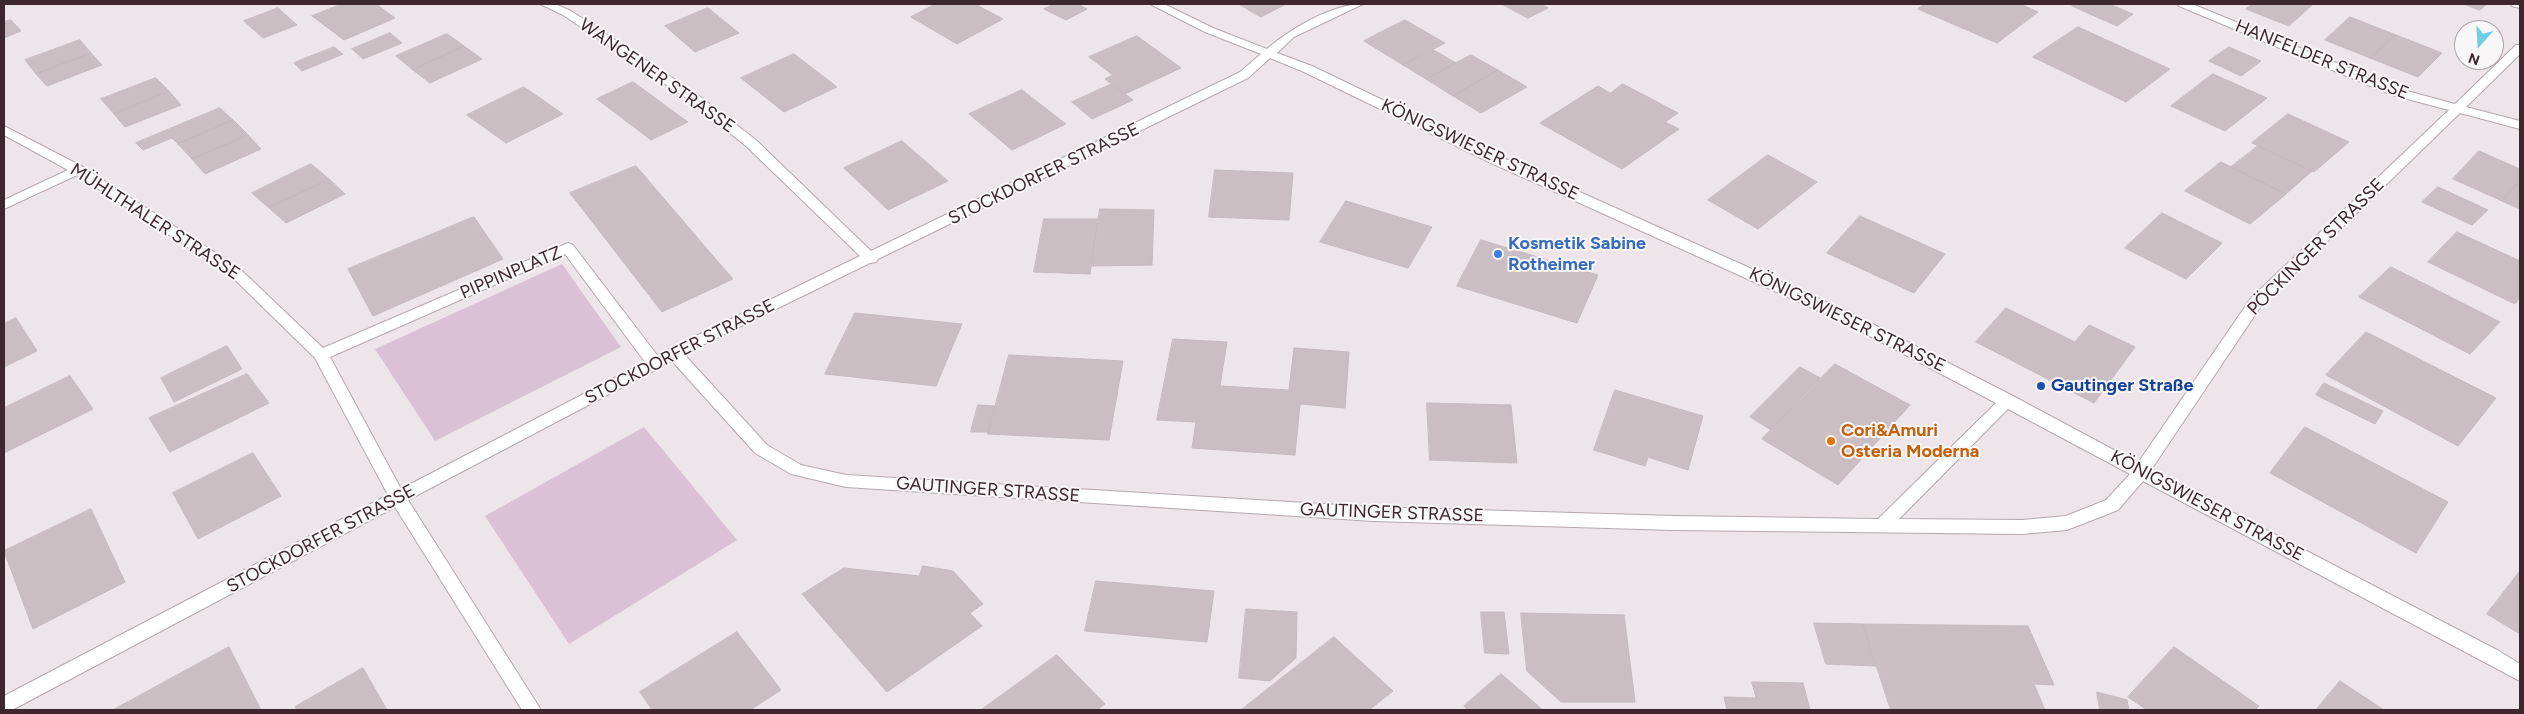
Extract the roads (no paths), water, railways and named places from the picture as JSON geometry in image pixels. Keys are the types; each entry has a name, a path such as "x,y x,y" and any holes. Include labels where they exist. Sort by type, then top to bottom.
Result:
{"street":[{"name":"WANGENER STRASSE","path":"546,4 582,23 690,95 751,143 871,259"},
{"name":"KÖNIGSWIESER STRASSE","path":"1156,4 1209,30 1268,55 1308,69 1494,159 1850,319 2008,400 2520,673"},
{"name":"STOCKDORFER STRASSE","path":"4,705 674,353 871,259 1244,75 1290,36 1357,4"},
{"name":"HANFELDER STRASSE","path":"2183,4 2396,92 2520,125"},
{"path":"2516,4 2520,5"},
{"name":"PÖCKINGER STRASSE","path":"2141,472 2256,302 2520,48"},
{"name":"MÜHLTHALER STRASSE","path":"4,130 78,170 234,272 321,355 398,498 532,710"},
{"path":"4,204 78,170"},
{"name":"PIPPINPLATZ","path":"321,355 568,248 655,364"},
{"name":"GAUTINGER STRASSE","path":"674,353 761,449 797,470 846,481 1373,514 1674,523 2022,527 2066,523 2112,505 2141,472"},
{"path":"1882,525 2008,400"}],"place":[{"name":"Kosmetik Sabine Rotheimer","path":"1498,254"},
{"name":"Gautinger Straße","path":"2041,386"},
{"name":"Cori&Amuri Osteria Moderna","path":"1831,441"}]}
